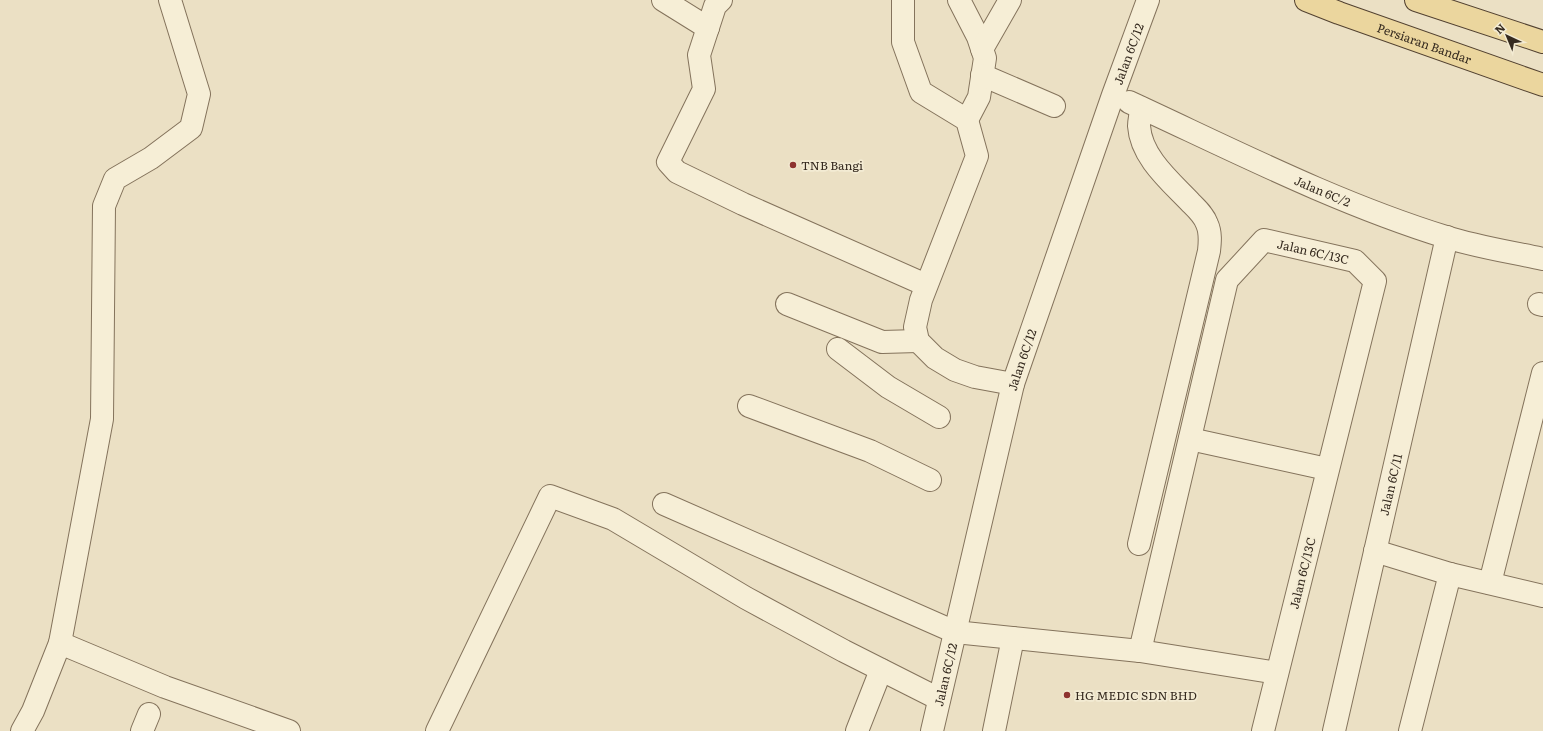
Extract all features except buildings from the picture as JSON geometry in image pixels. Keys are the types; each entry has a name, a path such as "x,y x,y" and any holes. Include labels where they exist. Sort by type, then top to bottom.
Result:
{"main road":[{"name":"Persiaran Bandar","path":"1306,0 1543,85"},
{"path":"1416,0 1543,42"}],"street":[{"path":"22,731 33,710 60,643 102,419 104,206 115,180 151,158 191,128 199,94 170,0"},
{"path":"722,0 715,6 699,55 704,89 668,162 677,172 743,204 926,285"},
{"path":"903,0 903,42 921,92 967,120"},
{"path":"959,0 978,37 985,58 979,97 967,120 977,156 926,285 915,327 918,341 934,358 955,370 975,377 1013,384"},
{"path":"982,49 1010,0"},
{"name":"Jalan 6C/12","path":"932,731 1013,384 1113,95 1148,0"},
{"path":"675,3 708,28"},
{"path":"982,75 1054,106"},
{"name":"Jalan 6C/2","path":"1113,95 1306,184 1377,212 1447,237 1543,259"},
{"path":"1139,544 1209,251 1210,237 1207,223 1198,211 1159,171 1150,156 1142,141 1139,126 1141,108"},
{"name":"Jalan 6C/11","path":"1334,731 1447,237"},
{"name":"Jalan 6C/13C","path":"1140,651 1227,280 1264,240 1355,261 1375,281 1263,731"},
{"path":"787,304 882,342 918,341"},
{"path":"838,349 888,387 939,417"},
{"path":"1490,583 1543,373"},
{"path":"749,406 870,451 930,480"},
{"path":"1190,439 1327,469"},
{"path":"437,731 550,496 613,519 746,598 939,699"},
{"path":"664,504 955,632 1140,651 1277,673"},
{"path":"1375,551 1450,574 1543,596"},
{"path":"1410,731 1450,574"},
{"path":"994,731 1013,638"},
{"path":"60,643 165,687 289,731"},
{"path":"857,731 881,670"}],"place":[{"name":"TNB Bangi","path":"793,165"},
{"name":"HG MEDIC SDN BHD","path":"1067,695"}]}
